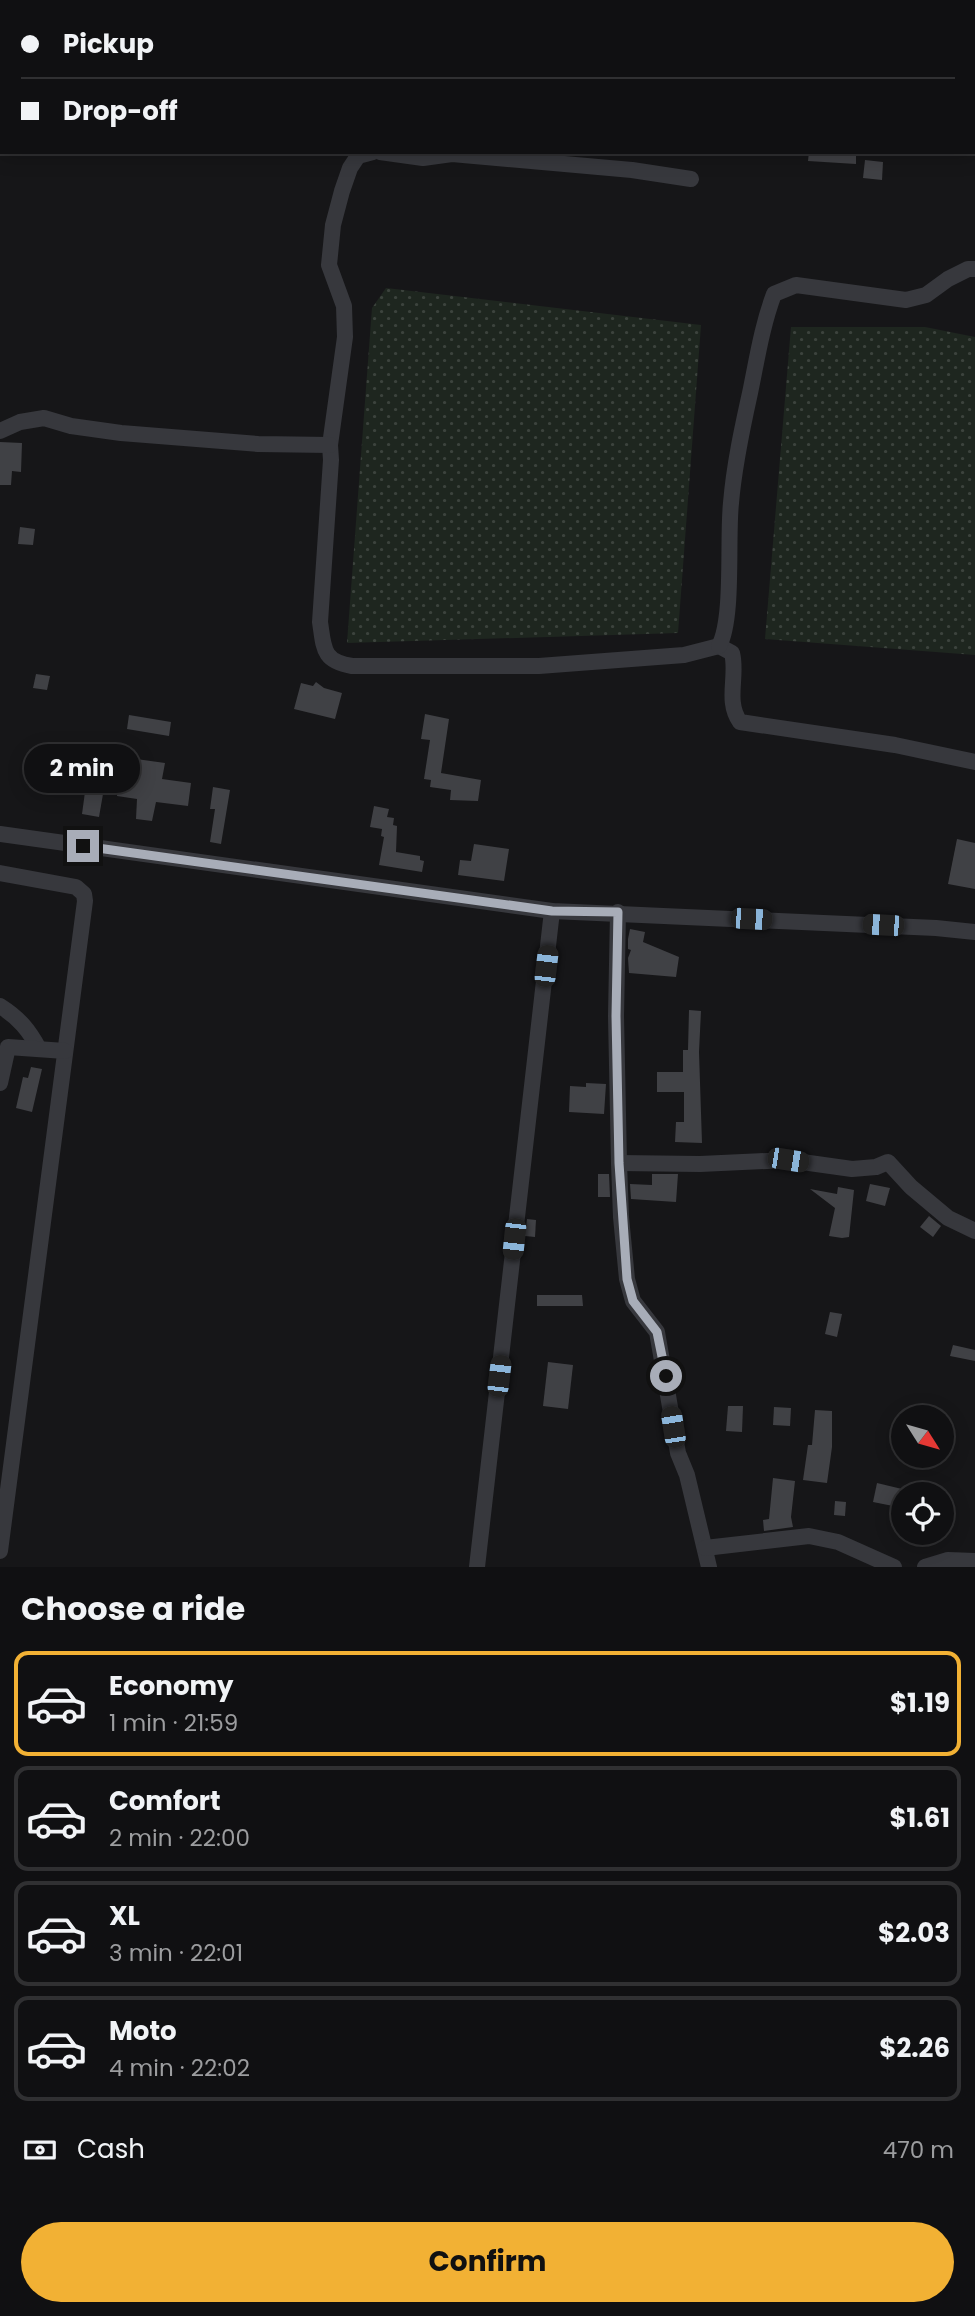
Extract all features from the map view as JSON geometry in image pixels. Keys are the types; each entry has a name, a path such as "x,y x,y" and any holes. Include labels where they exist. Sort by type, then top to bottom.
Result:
{"street":[{"path":"366,154 358,156 350,168 333,225 329,265 344,306 345,337 330,446 320,622 324,648 329,658 339,664 438,667 551,665 684,656 719,646 724,638 727,609 730,504 765,320 774,294 796,285 906,299 926,295 948,279 968,269 975,269"},
{"path":"394,154 423,158 452,154 632,170 691,179"},
{"path":"632,170 633,154"},
{"path":"0,431 20,422 44,418 71,426 121,433 258,444 330,446"},
{"path":"719,646 732,653 736,664 732,693 734,714 740,722 895,745 975,762"},
{"path":"0,834 552,911 618,912 975,932"},
{"path":"0,873 76,887 83,894 85,901 0,1551"},
{"path":"477,1567 552,911"},
{"path":"618,912 616,1016 619,1163 627,1279 633,1301 657,1332 678,1453 687,1475 709,1567"},
{"path":"0,1006 15,1015 29,1030 39,1049"},
{"path":"0,1083 8,1047 65,1051"},
{"path":"619,1163 700,1164 788,1160 852,1169 876,1167 888,1162 911,1187 948,1218 975,1231"},
{"path":"705,1548 809,1536 838,1542 894,1567"},
{"path":"925,1567 948,1560 975,1560"}],"shaded area":[{"path":"386,288 701,325 678,633 347,643 372,308"},
{"path":"791,327 925,327 975,337 975,655 765,639"}],"building":[{"path":"809,154 856,154 856,164 808,161"},
{"path":"865,160 883,162 882,180 863,178"},
{"path":"0,442 22,443 21,472 12,471 11,485 0,485"},
{"path":"20,527 35,529 33,545 18,544"},
{"path":"36,674 50,676 47,690 33,688"},
{"path":"316,682 324,688 342,693 335,719 294,709 301,683 313,686"},
{"path":"425,714 449,719 441,773 481,780 478,801 450,800 451,790 430,787 431,780 424,779 430,740 421,739"},
{"path":"129,715 171,722 169,736 127,729"},
{"path":"122,757 165,763 162,779 191,783 188,806 156,802 152,821 136,819 137,799 117,796"},
{"path":"213,787 230,790 221,844 210,842 215,809 210,809"},
{"path":"85,792 103,794 99,817 82,814"},
{"path":"374,806 389,809 387,817 394,818 393,825 397,826 396,852 420,856 420,860 424,861 422,872 379,865 384,837 381,836 382,829 370,827"},
{"path":"957,839 975,843 975,889 948,884"},
{"path":"474,844 509,849 504,881 458,875 460,860 471,861"},
{"path":"630,929 645,932 643,942 679,957 676,977 629,973"},
{"path":"689,1010 701,1011 699,1052 702,1143 675,1142 676,1122 684,1122 684,1092 657,1092 657,1072 683,1072 683,1050 688,1050"},
{"path":"31,1067 42,1069 32,1112 16,1108 23,1077 28,1078"},
{"path":"586,1083 606,1084 604,1114 569,1112 570,1086 586,1087"},
{"path":"598,1174 609,1174 610,1197 598,1197"},
{"path":"652,1174 678,1174 676,1202 631,1199 630,1184 652,1185"},
{"path":"870,1184 890,1188 885,1206 866,1201"},
{"path":"838,1187 854,1190 849,1237 829,1236 835,1208 810,1189 837,1194"},
{"path":"929,1216 941,1226 933,1237 920,1227"},
{"path":"527,1219 536,1220 535,1237 525,1236"},
{"path":"537,1295 582,1295 583,1306 537,1306"},
{"path":"830,1312 842,1314 837,1337 825,1334"},
{"path":"953,1345 975,1350 975,1361 950,1356"},
{"path":"548,1362 573,1365 568,1409 543,1406"},
{"path":"728,1406 743,1406 742,1432 726,1431"},
{"path":"774,1407 791,1408 790,1426 773,1425"},
{"path":"815,1410 832,1411 832,1447 827,1483 803,1480 808,1445 812,1445"},
{"path":"773,1478 795,1481 791,1517 793,1527 764,1531 763,1520 769,1519"},
{"path":"877,1483 891,1486 891,1506 873,1502"},
{"path":"835,1501 846,1502 845,1516 834,1515"}],"route":[{"path":"83,846 552,911 618,912 616,1016 619,1163 627,1279 633,1301 657,1332 666,1376"}]}
